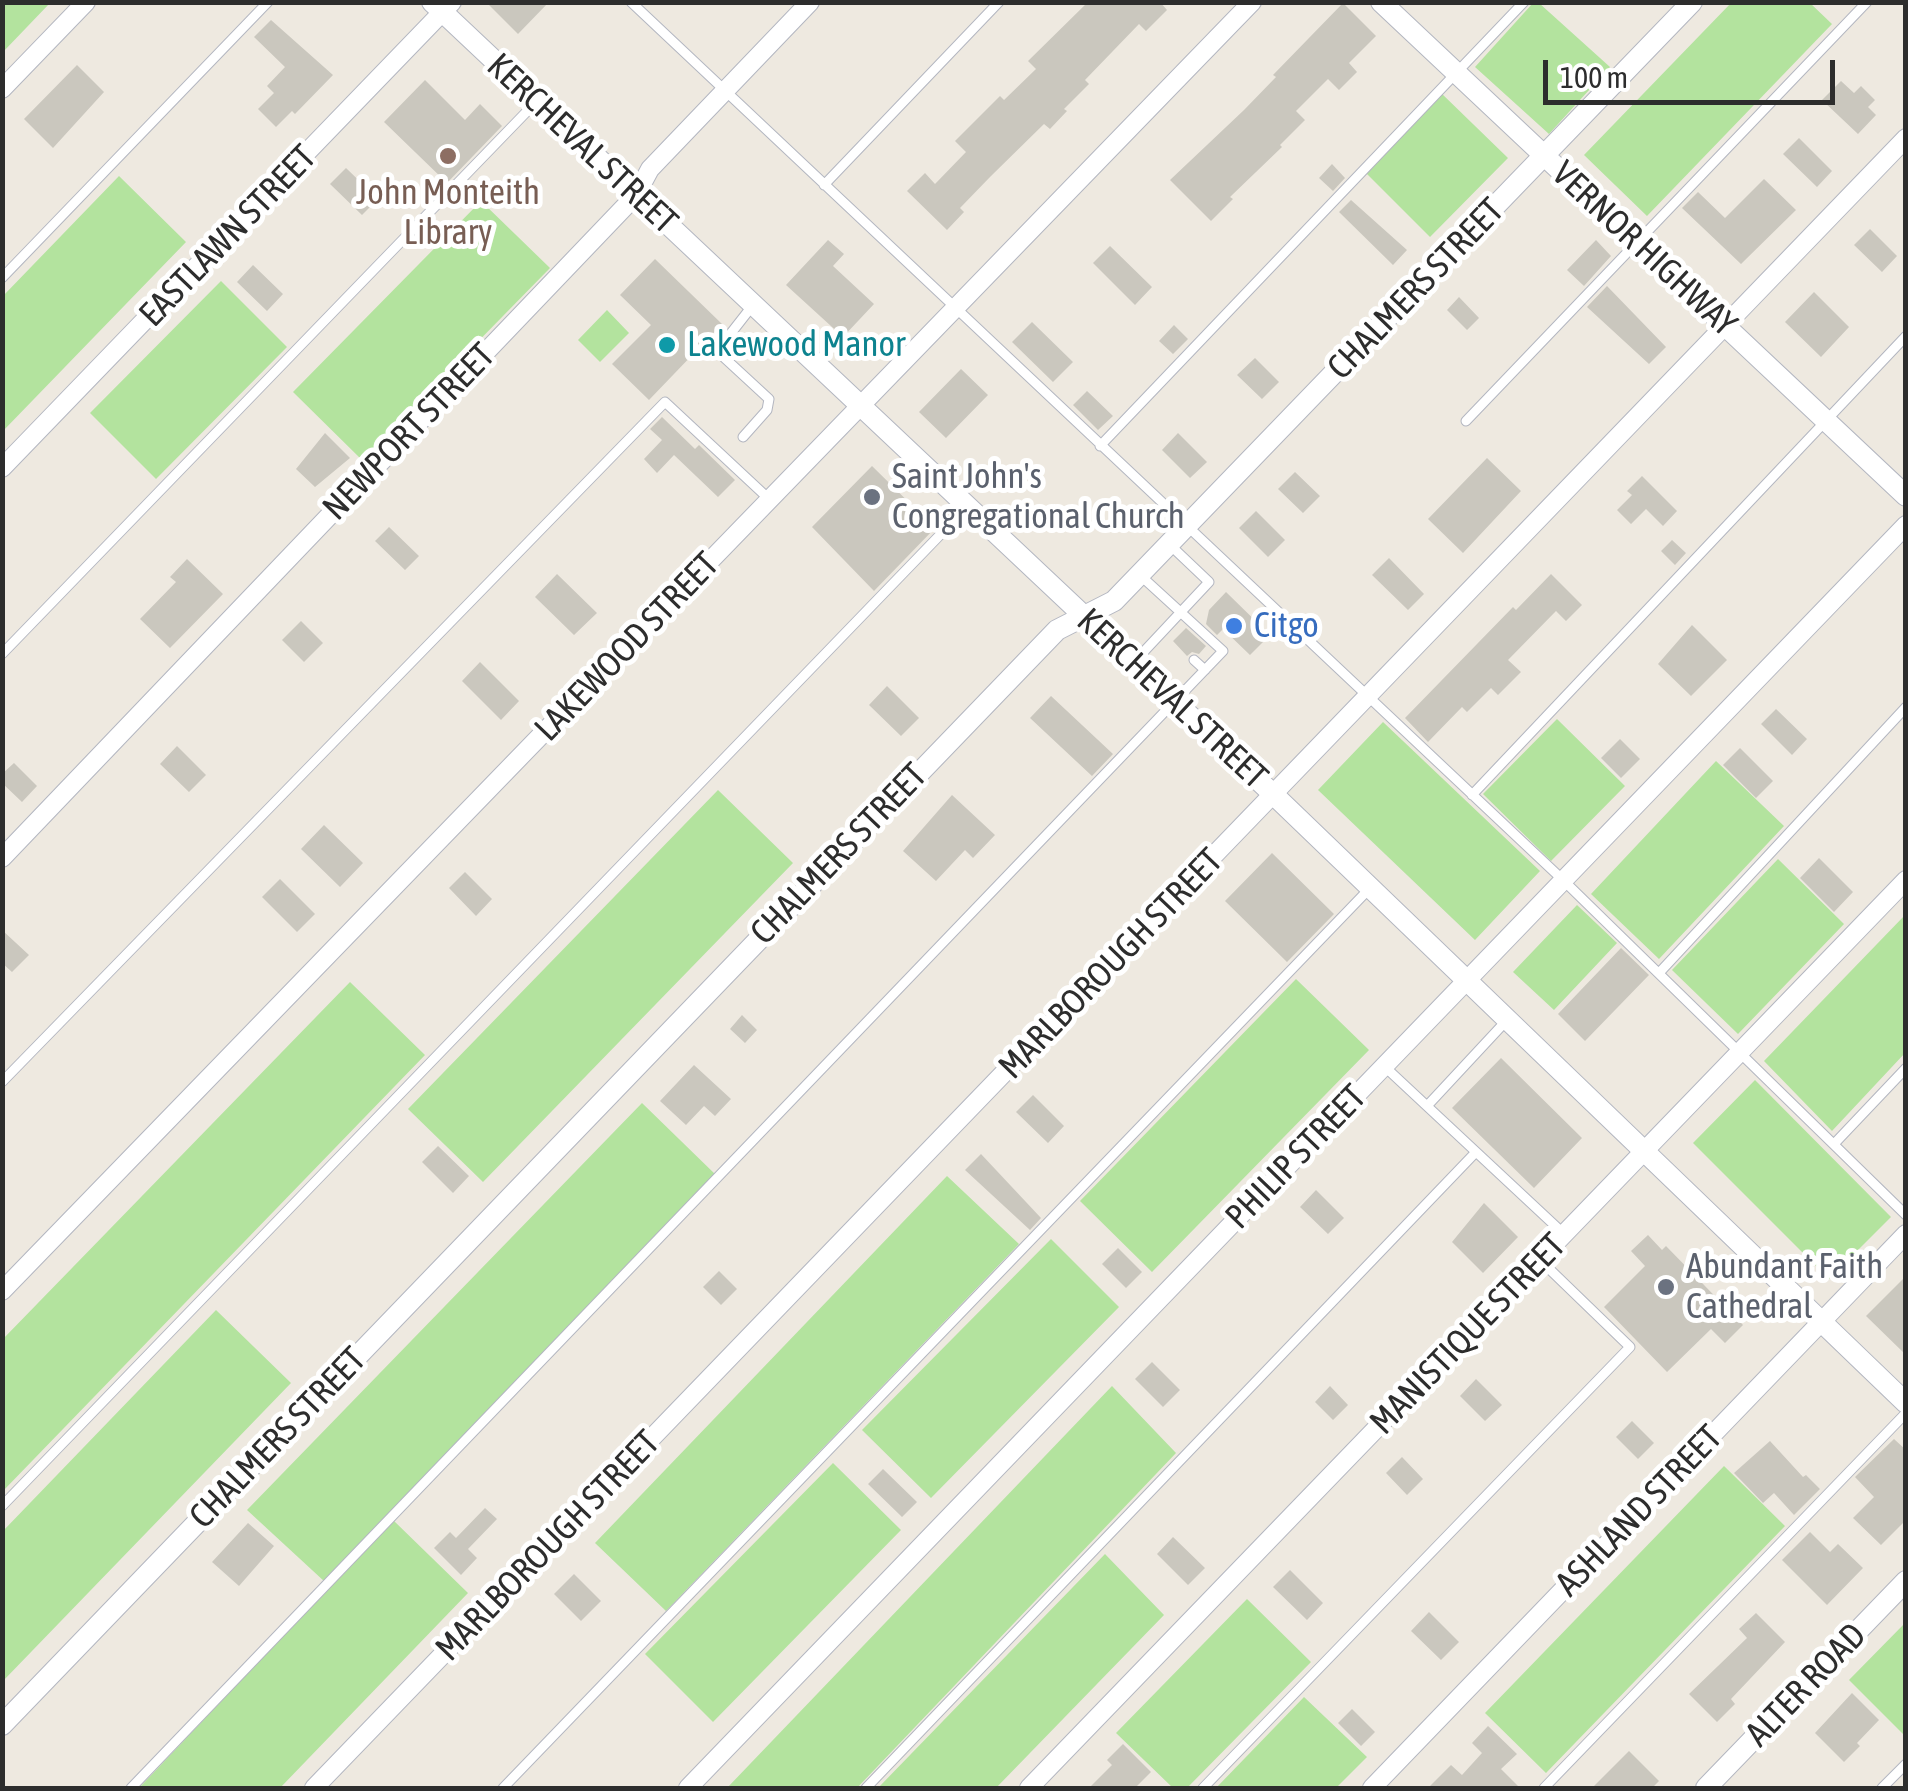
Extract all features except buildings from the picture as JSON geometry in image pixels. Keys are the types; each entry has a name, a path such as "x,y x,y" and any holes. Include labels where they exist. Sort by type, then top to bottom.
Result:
{"street":[{"path":"2,89 86,2"},
{"name":"NEWPORT STREET","path":"2,858 636,195 650,169 810,2"},
{"name":"LAKEWOOD STREET","path":"2,1292 1252,2"},
{"name":"VERNOR HIGHWAY","path":"1381,2 1906,496"},
{"name":"CHALMERS STREET","path":"2,1725 1057,630 1114,601 1692,2"},
{"name":"KERCHEVAL STREET","path":"442,6 636,195 1468,979 1906,1403"},
{"name":"EASTLAWN STREET","path":"2,468 442,6"},
{"name":"MARLBOROUGH STREET","path":"314,1788 1906,138"},
{"name":"PHILIP STREET","path":"688,1788 1906,525"},
{"name":"MANISTIQUE STREET","path":"1030,1788 1906,880"},
{"name":"ASHLAND STREET","path":"1372,1788 1906,1234"},
{"name":"ALTER ROAD","path":"1706,1788 1906,1581"}],"lane":[{"path":"2,278 268,2"},
{"path":"632,2 1563,880 1906,1215"},
{"path":"824,186 999,2"},
{"path":"1100,446 1524,2"},
{"path":"1466,420 1868,2"},
{"path":"2,654 537,101"},
{"path":"743,437 767,410 769,399 716,351 753,305"},
{"path":"1472,795 1906,336"},
{"path":"2,1082 665,402 770,499"},
{"path":"2,1506 968,507"},
{"path":"1133,663 1209,582 1169,544"},
{"path":"131,1788 1222,651 1140,574"},
{"path":"1164,630 1174,640"},
{"path":"1194,660 1205,670"},
{"path":"1659,973 1906,707"},
{"path":"503,1788 1371,888"},
{"path":"1427,1106 1508,1019"},
{"path":"1384,1066 1564,1234"},
{"path":"1834,1144 1906,1068"},
{"path":"866,1788 1476,1152"},
{"path":"1204,1788 1630,1347 1540,1260"},
{"path":"1544,1788 1906,1413"},
{"path":"1882,1788 1906,1764"}],"green space":[{"path":"2,3 50,3 3,52"},
{"path":"1533,3 1539,3 1610,67 1549,134 1475,67"},
{"path":"1731,3 1810,3 1832,24 1647,216 1584,155"},
{"path":"1439,91 1508,158 1430,237 1362,169"},
{"path":"119,176 186,242 3,431 3,296"},
{"path":"481,201 550,268 362,460 293,392"},
{"path":"221,281 287,347 156,479 90,413"},
{"path":"607,310 629,333 600,362 578,340"},
{"path":"1557,719 1625,786 1551,861 1483,794"},
{"path":"1383,722 1540,871 1475,940 1318,790"},
{"path":"1716,761 1784,826 1659,959 1591,894"},
{"path":"718,790 793,863 483,1182 408,1109"},
{"path":"1778,859 1844,924 1738,1034 1672,970"},
{"path":"1577,905 1617,943 1554,1010 1513,972"},
{"path":"1905,915 1905,1053 1832,1131 1764,1061"},
{"path":"1296,979 1369,1050 1152,1272 1080,1201"},
{"path":"350,982 425,1055 3,1491 3,1339"},
{"path":"1755,1080 1891,1217 1829,1279 1693,1143"},
{"path":"642,1103 717,1176 325,1582 247,1510"},
{"path":"947,1176 1019,1244 666,1611 595,1543"},
{"path":"1051,1239 1119,1307 931,1498 862,1430"},
{"path":"216,1310 291,1383 3,1681 3,1531"},
{"path":"1112,1386 1176,1453 857,1788 727,1788"},
{"path":"833,1463 901,1530 713,1722 645,1654"},
{"path":"1724,1466 1785,1526 1546,1773 1485,1713"},
{"path":"393,1520 468,1593 280,1788 139,1788"},
{"path":"1105,1554 1164,1615 996,1788 878,1788"},
{"path":"1247,1599 1311,1662 1187,1788 1173,1788 1116,1733"},
{"path":"1905,1623 1905,1736 1849,1680"},
{"path":"1304,1697 1367,1757 1336,1788 1216,1788"}],"place":[{"name":"John Monteith Library","path":"448,156"},
{"name":"Lakewood Manor","path":"667,345"},
{"name":"Saint John's Congregational Church","path":"872,497"},
{"name":"Citgo","path":"1234,626"},
{"name":"Abundant Faith Cathedral","path":"1666,1287"}]}
